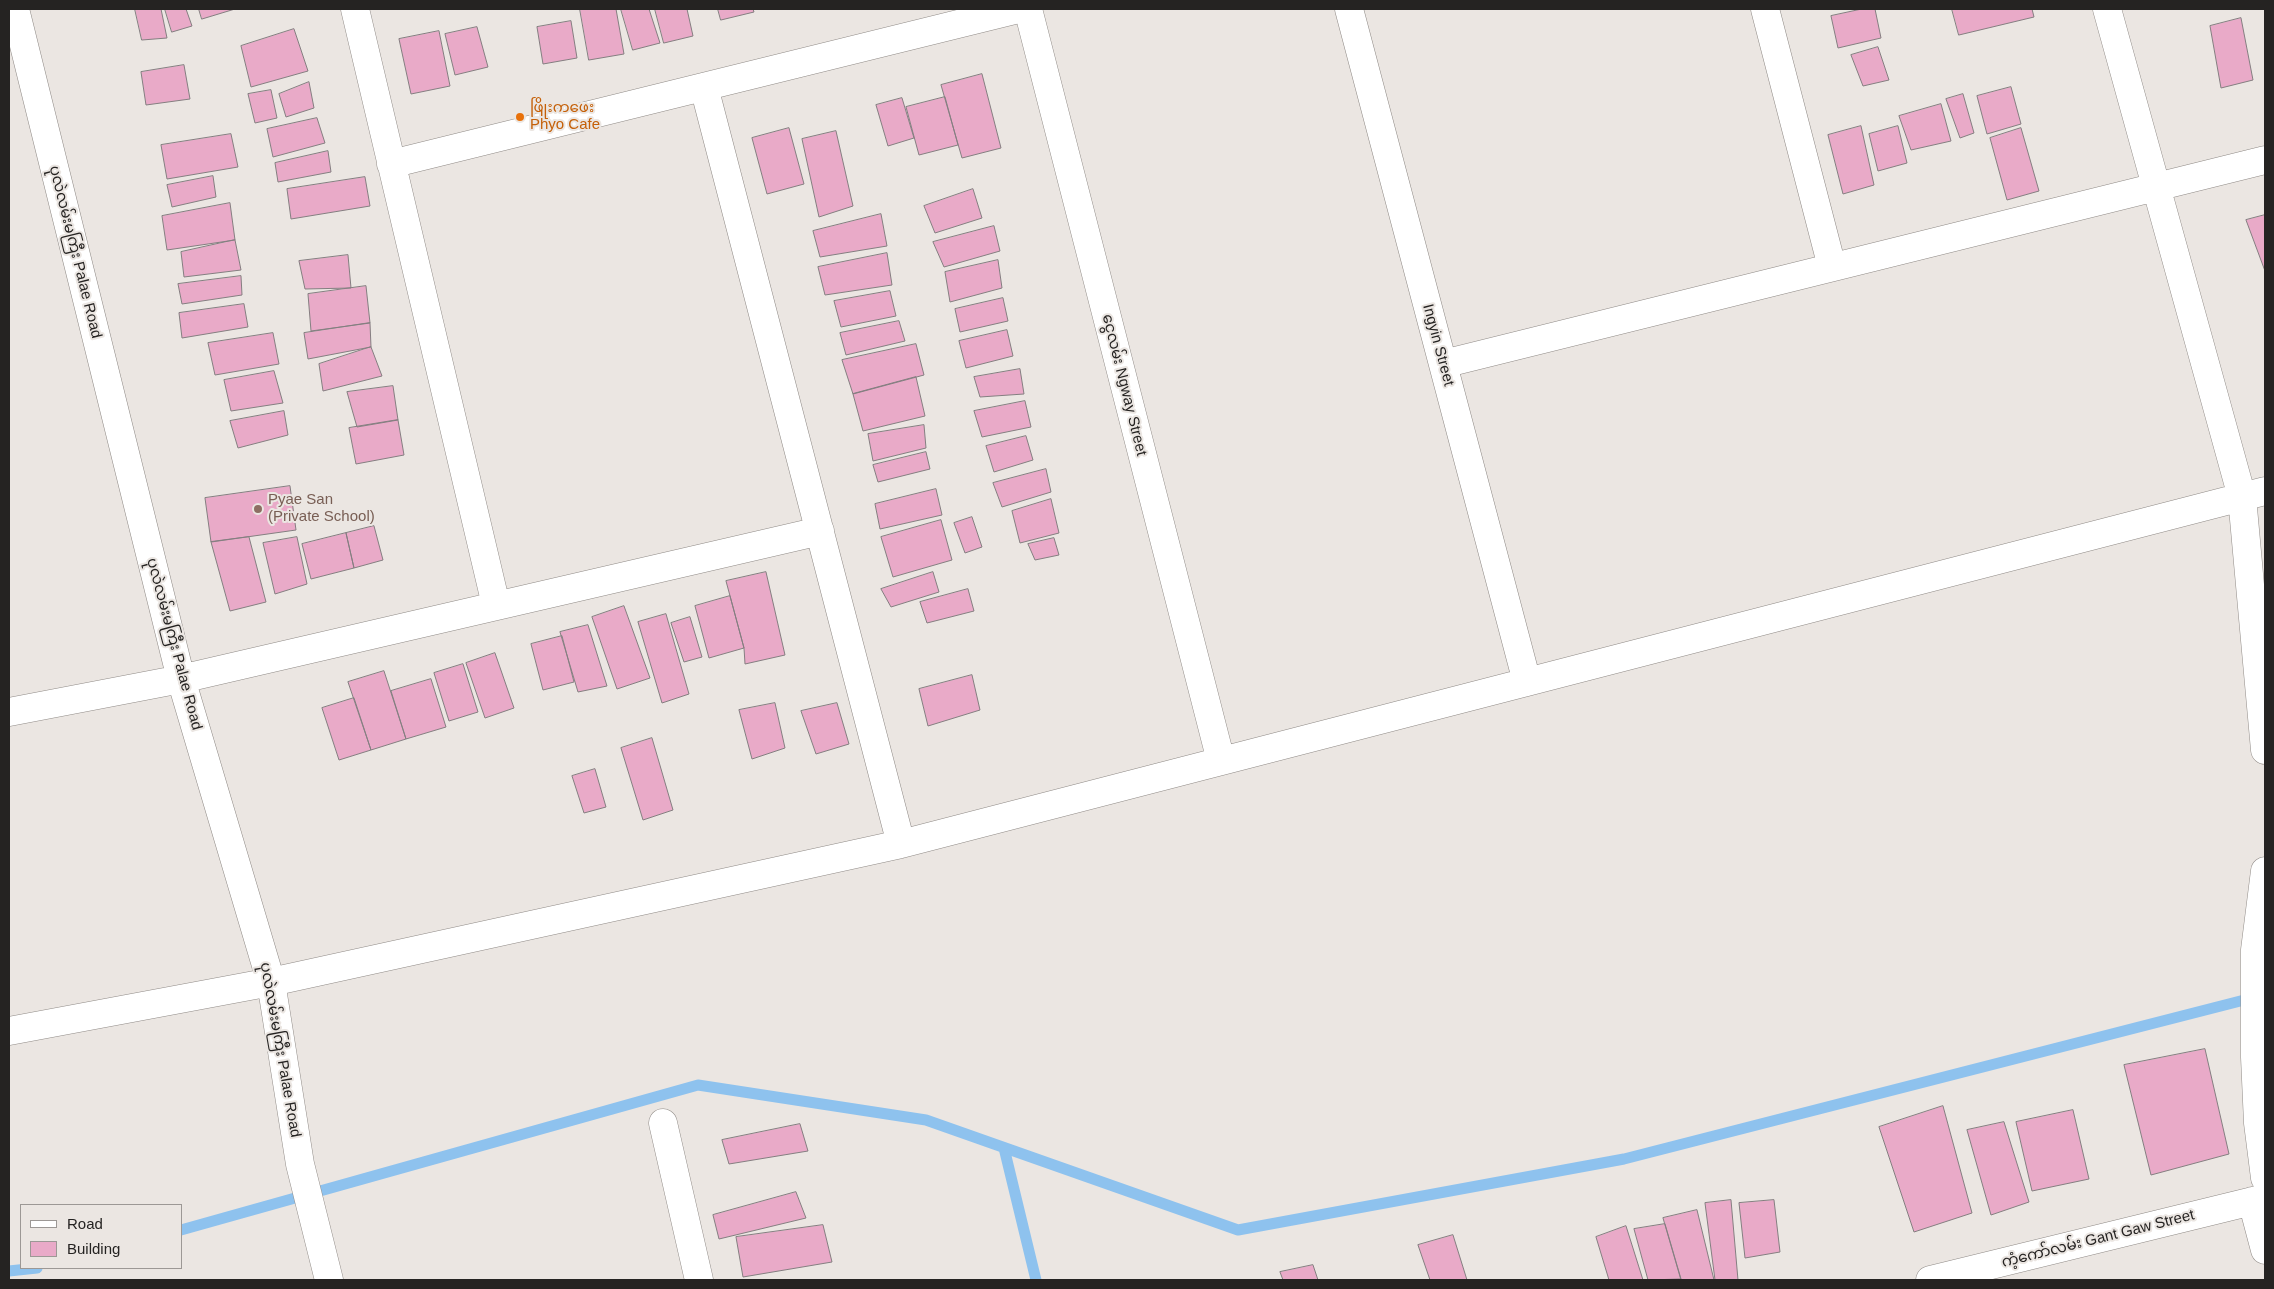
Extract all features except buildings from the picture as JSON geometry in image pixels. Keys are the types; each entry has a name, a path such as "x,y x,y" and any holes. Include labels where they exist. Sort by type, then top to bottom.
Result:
{"street":[{"name":"ပုလဲလမ်းမကြီး Palae Road","path":"15,9 181,679 271,982 300,1164 330,1280"},
{"path":"355,9 496,605"},
{"path":"391,164 1019,9"},
{"name":"ငွေလမ်း Ngway Street","path":"1028,9 1221,761"},
{"name":"Ingyin Street","path":"1349,9 1527,682"},
{"path":"1765,9 1832,267"},
{"path":"2107,9 2156,187 2254,494 2265,750"},
{"path":"704,87 901,844"},
{"path":"1443,364 2265,160"},
{"path":"9,1031 271,982 901,844 2254,494"},
{"path":"9,712 181,679 820,532"},
{"path":"2265,871 2255,950 2255,1057 2265,1250"},
{"path":"663,1123 699,1280"},
{"name":"ကံ့ကော်လမ်း Gant Gaw Street","path":"1934,1280 2261,1192"}],"waterway":[{"path":"182,1230 698,1085 926,1120 1238,1230 1624,1159 2256,997"},
{"path":"1004,1148 1036,1280"},
{"path":"9,1271 28,1269"}],"place":[{"name":"ဖြိုးကဖေး Phyo Cafe","path":"520,117"},
{"name":"Pyae San (Private School)","path":"258,509"}]}
